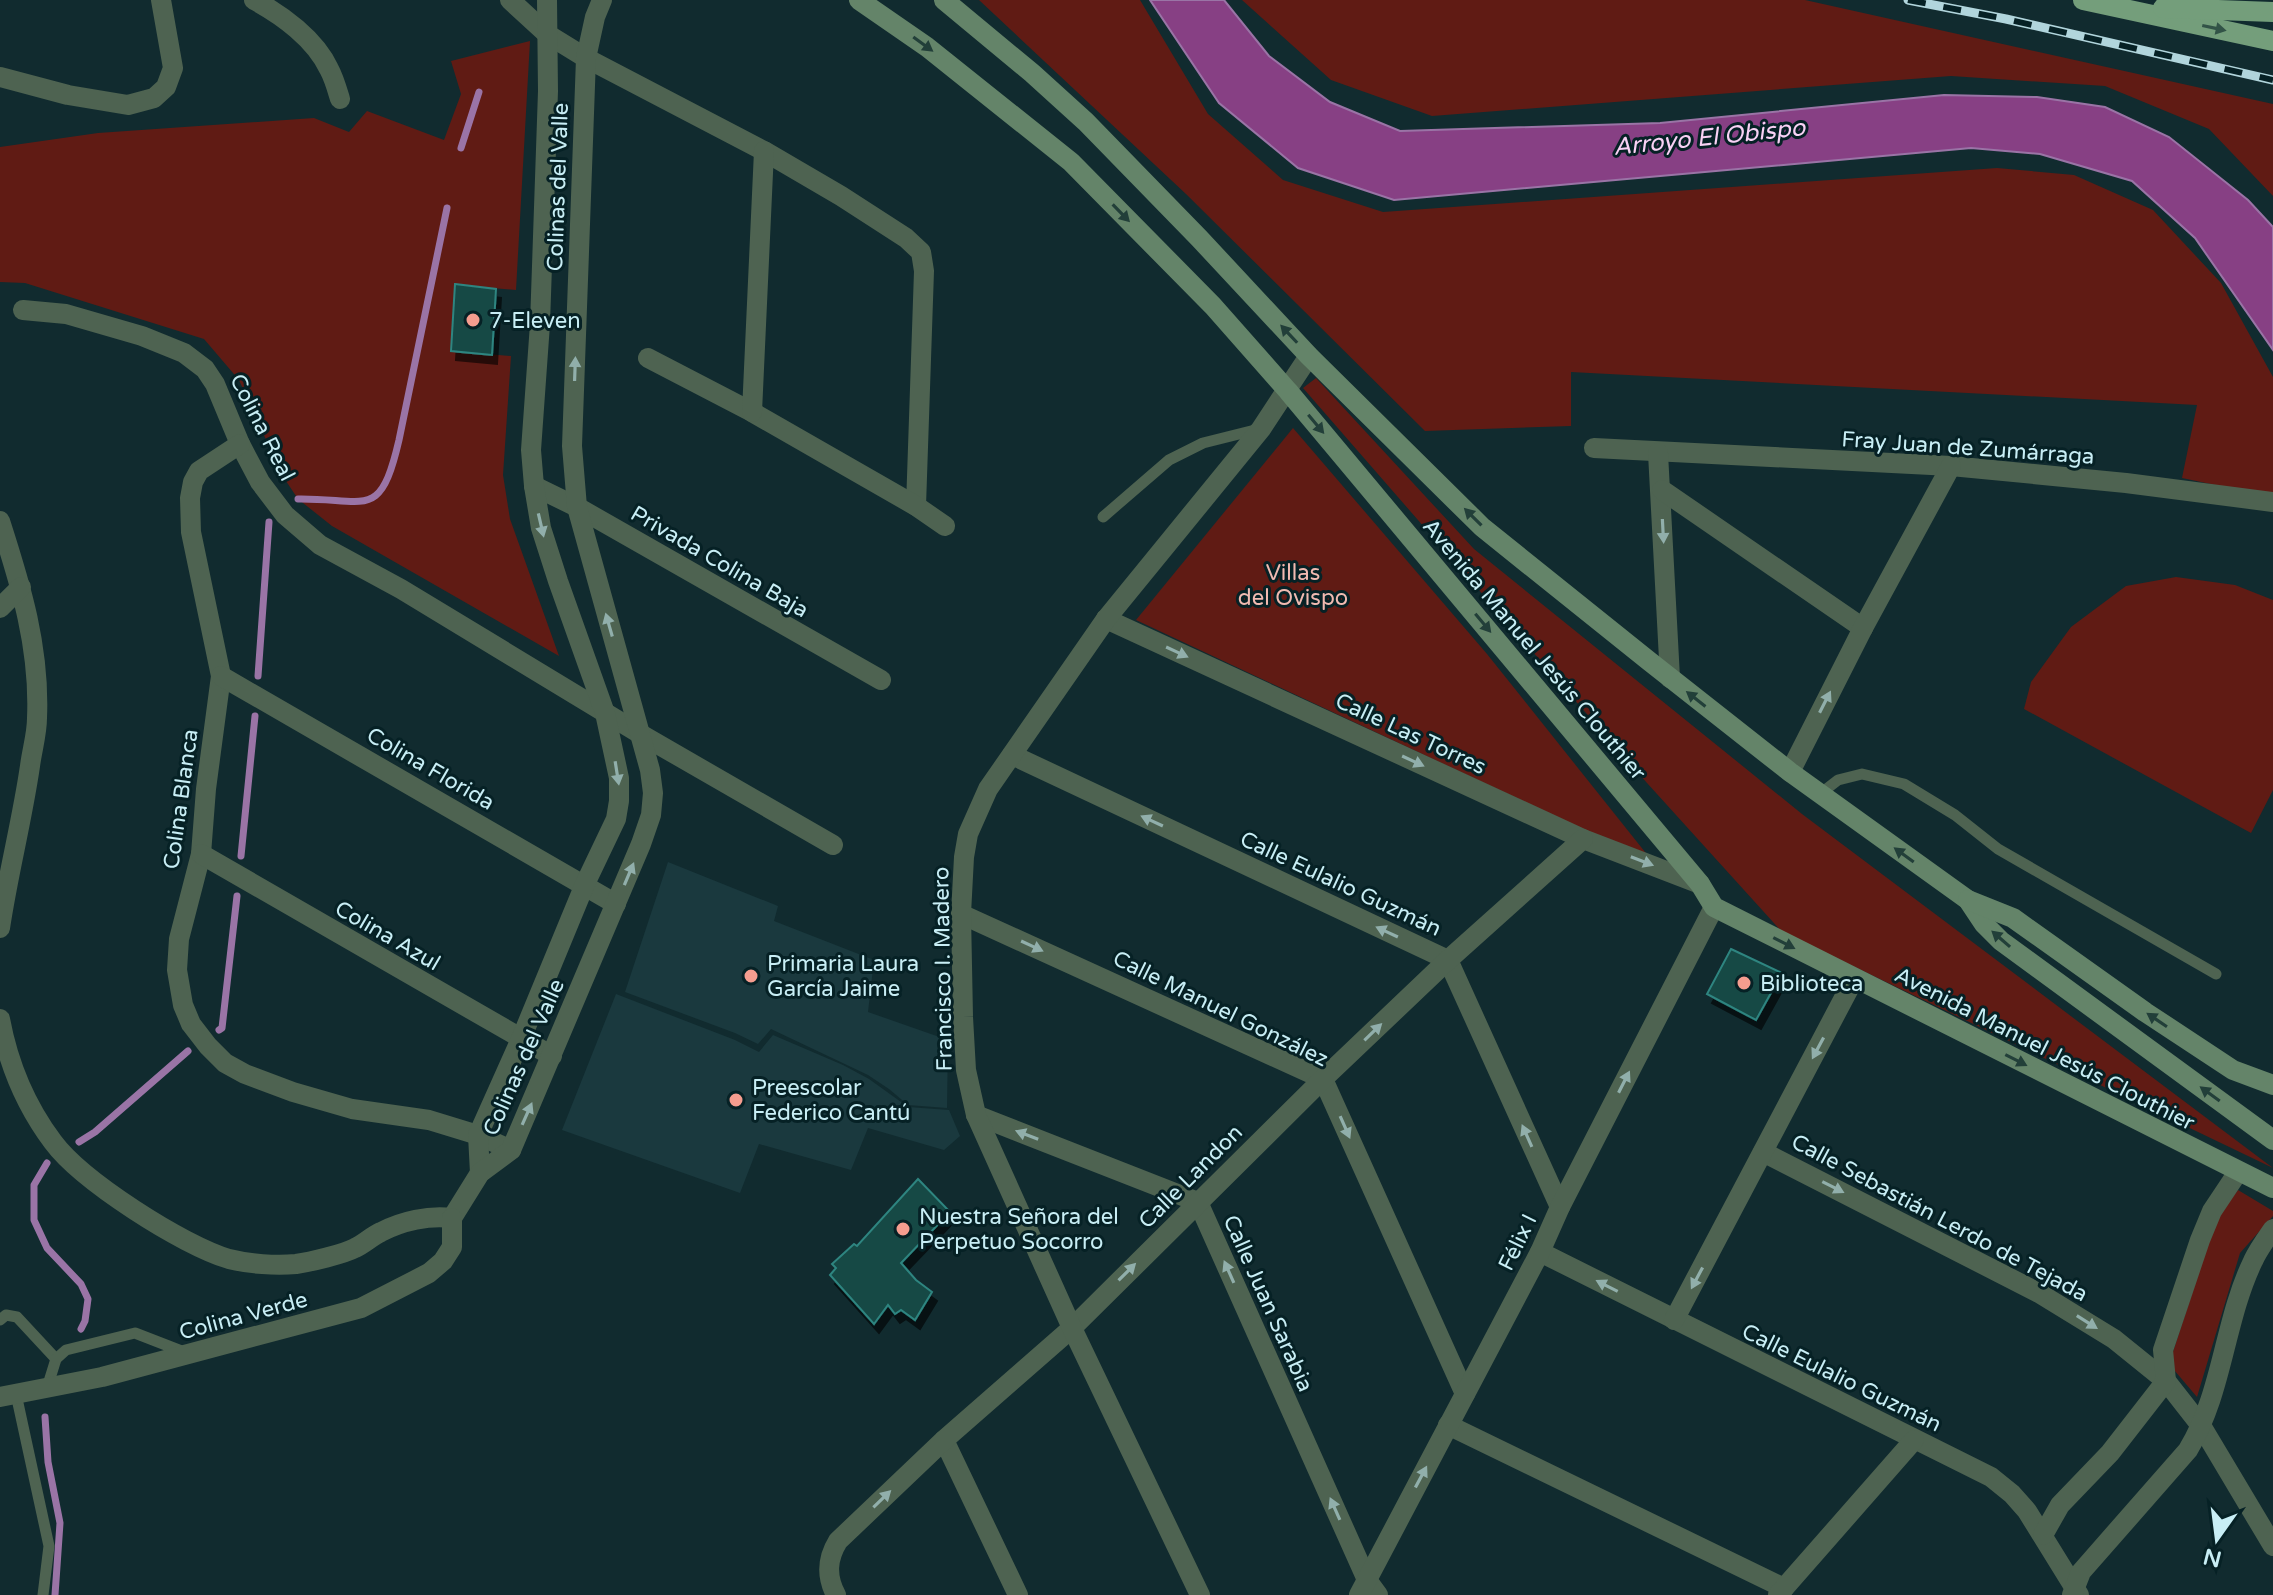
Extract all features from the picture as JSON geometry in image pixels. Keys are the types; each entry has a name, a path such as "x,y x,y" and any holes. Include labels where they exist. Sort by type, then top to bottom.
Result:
{"main road":[{"path":"2083,0 2273,41"},
{"path":"2123,8 2273,12"}],"street":[{"path":"0,77 68,95 128,105 154,98 166,87 173,68 161,0"},
{"path":"254,0 273,10 309,41 329,66 340,99"},
{"path":"510,0 547,34 586,58 764,151 841,196 906,238 921,252 924,271 916,506"},
{"name":"Colinas del Valle","path":"480,1173 478,1135 616,819 619,801 619,778 605,713 541,528 534,486 531,450 540,324 548,91 547,0"},
{"name":"Colinas del Valle","path":"480,1173 511,1150 651,815 653,793 642,735 577,507 572,446 586,58 602,0"},
{"name":"Avenida Manuel Jesús Clouthier","path":"859,0 927,47 1071,162 1213,306 1288,391 1700,884 1714,907 2273,1188"},
{"name":"Avenida Manuel Jesús Clouthier","path":"944,0 1086,122 1309,356 1482,527 1790,772 1968,900 1984,924 2001,941 2273,1140"},
{"path":"752,412 764,151"},
{"name":"Colina Real","path":"23,310 66,314 142,336 184,353 205,369 215,384 260,482 285,515 320,545 401,589 642,735 833,845"},
{"name":"Francisco I. Madero","path":"1200,1595 1072,1328 976,1115 966,1070 963,1017 961,914 964,857 968,834 988,789 1106,619 1261,429 1309,356"},
{"path":"648,358 752,412 916,506 945,526"},
{"name":"Colina Blanca","path":"240,444 199,471 190,498 191,532 221,676 201,854 179,939 177,970 183,1005 191,1024 208,1046 225,1063 245,1074 352,1109 429,1120 478,1135 511,1150"},
{"name":"Fray Juan de Zumárraga","path":"1594,448 1951,466 2261,498 2273,502"},
{"path":"1658,453 1670,678"},
{"path":"1790,772 1863,628 1951,466"},
{"name":"Privada Colina Baja","path":"534,486 577,507 881,680"},
{"path":"1662,490 1863,628"},
{"path":"0,521 34,641 37,719 22,818 0,928"},
{"path":"0,608 21,587"},
{"name":"Calle Las Torres","path":"1106,619 1583,839 1700,884"},
{"name":"Colina Florida","path":"221,676 616,904"},
{"name":"Calle Eulalio Guzmán","path":"1012,755 1448,960 1560,1207"},
{"name":"Calle Landon","path":"836,1595 830,1579 829,1563 838,1541 944,1440 1072,1328 1323,1079 1448,960 1583,839"},
{"name":"Colina Azul","path":"201,854 552,1056"},
{"path":"1968,900 2013,918 2233,1070 2273,1085"},
{"name":"Félix I","path":"1368,1590 1448,1425 1540,1252 1560,1207 1714,907"},
{"name":"Calle Manuel González","path":"961,914 1323,1079 1465,1394"},
{"path":"1674,1320 1854,979"},
{"path":"0,1019 5,1047 29,1104 53,1143 82,1172 149,1218 196,1246 231,1259 296,1264 354,1249 381,1231 402,1224 437,1216 452,1218 480,1173"},
{"name":"Calle Juan Sarabia","path":"976,1115 1198,1202 1368,1590"},
{"name":"Calle Sebastián Lerdo de Tejada","path":"1763,1152 2039,1293 2114,1339 2166,1381 2202,1427 2273,1546"},
{"path":"2043,1535 2060,1505 2110,1453 2166,1381 2163,1350 2200,1240 2212,1211 2238,1172"},
{"name":"Colina Verde","path":"8,1396 102,1377 361,1308 429,1273 443,1261 452,1247 452,1218"},
{"path":"2075,1593 2081,1572 2188,1450 2202,1427 2240,1293 2253,1259 2273,1229"},
{"name":"Calle Eulalio Guzmán","path":"1540,1252 1991,1477 2027,1511 2075,1593"},
{"path":"1448,1425 1781,1592 1914,1440"},
{"path":"944,1440 1018,1595"}],"lane":[{"path":"1103,517 1169,460 1203,443 1261,429"},
{"path":"1820,794 1838,780 1862,774 1904,784 1955,815 1998,849 2216,974"},
{"path":"0,1320 6,1315 17,1317 56,1359"},
{"path":"47,1388 56,1359 66,1350 135,1333 188,1354"},
{"path":"8,1396 49,1546 43,1595"}],"shaded area":[{"name":"Primaria Laura García Jaime","path":"668,862 778,906 774,921 874,960 868,1012 948,1040 947,1108 908,1105 868,1075 771,1029 758,1044 625,992"},
{"name":"Preescolar Federico Cantú","path":"616,994 759,1052 773,1035 843,1065 908,1107 949,1110 960,1136 944,1150 868,1128 851,1170 759,1144 740,1193 562,1130"}],"green space":[{"path":"979,0 1140,0 1208,114 1283,180 1383,212 1997,168 2074,175 2153,210 2221,283 2273,377 2273,497 2182,478 2197,405 1571,372 1571,426 1425,431 1186,194"},
{"path":"1242,0 1805,0 2273,104 2273,196 2209,129 2105,86 1951,76 1432,116 1331,80"},
{"path":"530,41 516,290 455,285 452,351 511,356 503,475 510,519 559,656 332,526 298,499 282,475 239,380 204,339 25,283 0,282 0,147 98,133 314,118 349,132 367,111 444,140 461,94 451,61"},
{"path":"1316,378 1474,549 1802,814 2273,1168 1782,932 1647,783 1303,388"},
{"name":"Villas del Ovispo","path":"1293,428 1487,654 1653,862 1136,620"},
{"path":"2176,577 2235,585 2273,600 2273,790 2251,833 2024,709 2031,682 2071,627 2126,586"},
{"path":"2238,1190 2273,1211 2273,1216 2240,1253 2197,1397 2169,1364 2217,1217"}],"water":[{"name":"Arroyo El Obispo","path":"1150,0 1224,0 1269,56 1330,102 1400,131 1660,123 1944,95 2037,97 2105,107 2169,137 2248,200 2273,227 2273,350 2195,238 2132,181 2040,154 1971,148 1394,200 1298,168 1219,103"}],"building":[{"name":"7-Eleven","path":"455,284 496,289 492,355 451,351"},
{"name":"Biblioteca","path":"1731,949 1782,973 1756,1020 1707,994"},
{"path":"918,1179 950,1212 901,1263 932,1292 915,1320 901,1310 895,1314 888,1305 874,1324 830,1275 836,1268 832,1264 854,1244 857,1246"}],"waterway":[{"path":"461,148 479,92"},
{"path":"298,499 367,500 385,484 399,440 447,208"},
{"path":"258,676 269,522"},
{"path":"241,856 255,716"},
{"path":"219,1030 222,1028 237,896"},
{"path":"79,1142 95,1132 188,1051"},
{"path":"47,1163 34,1185 34,1220 47,1248 81,1284 88,1299 81,1329"},
{"path":"45,1417 48,1462 60,1523 55,1595"}],"railway":[{"path":"1908,0 2006,19 2273,80"}],"place":[{"name":"7-Eleven","path":"473,320"},
{"name":"Primaria Laura García Jaime","path":"751,976"},
{"name":"Biblioteca","path":"1744,983"},
{"name":"Preescolar Federico Cantú","path":"736,1100"},
{"name":"Nuestra Señora del Perpetuo Socorro","path":"903,1229"}]}
